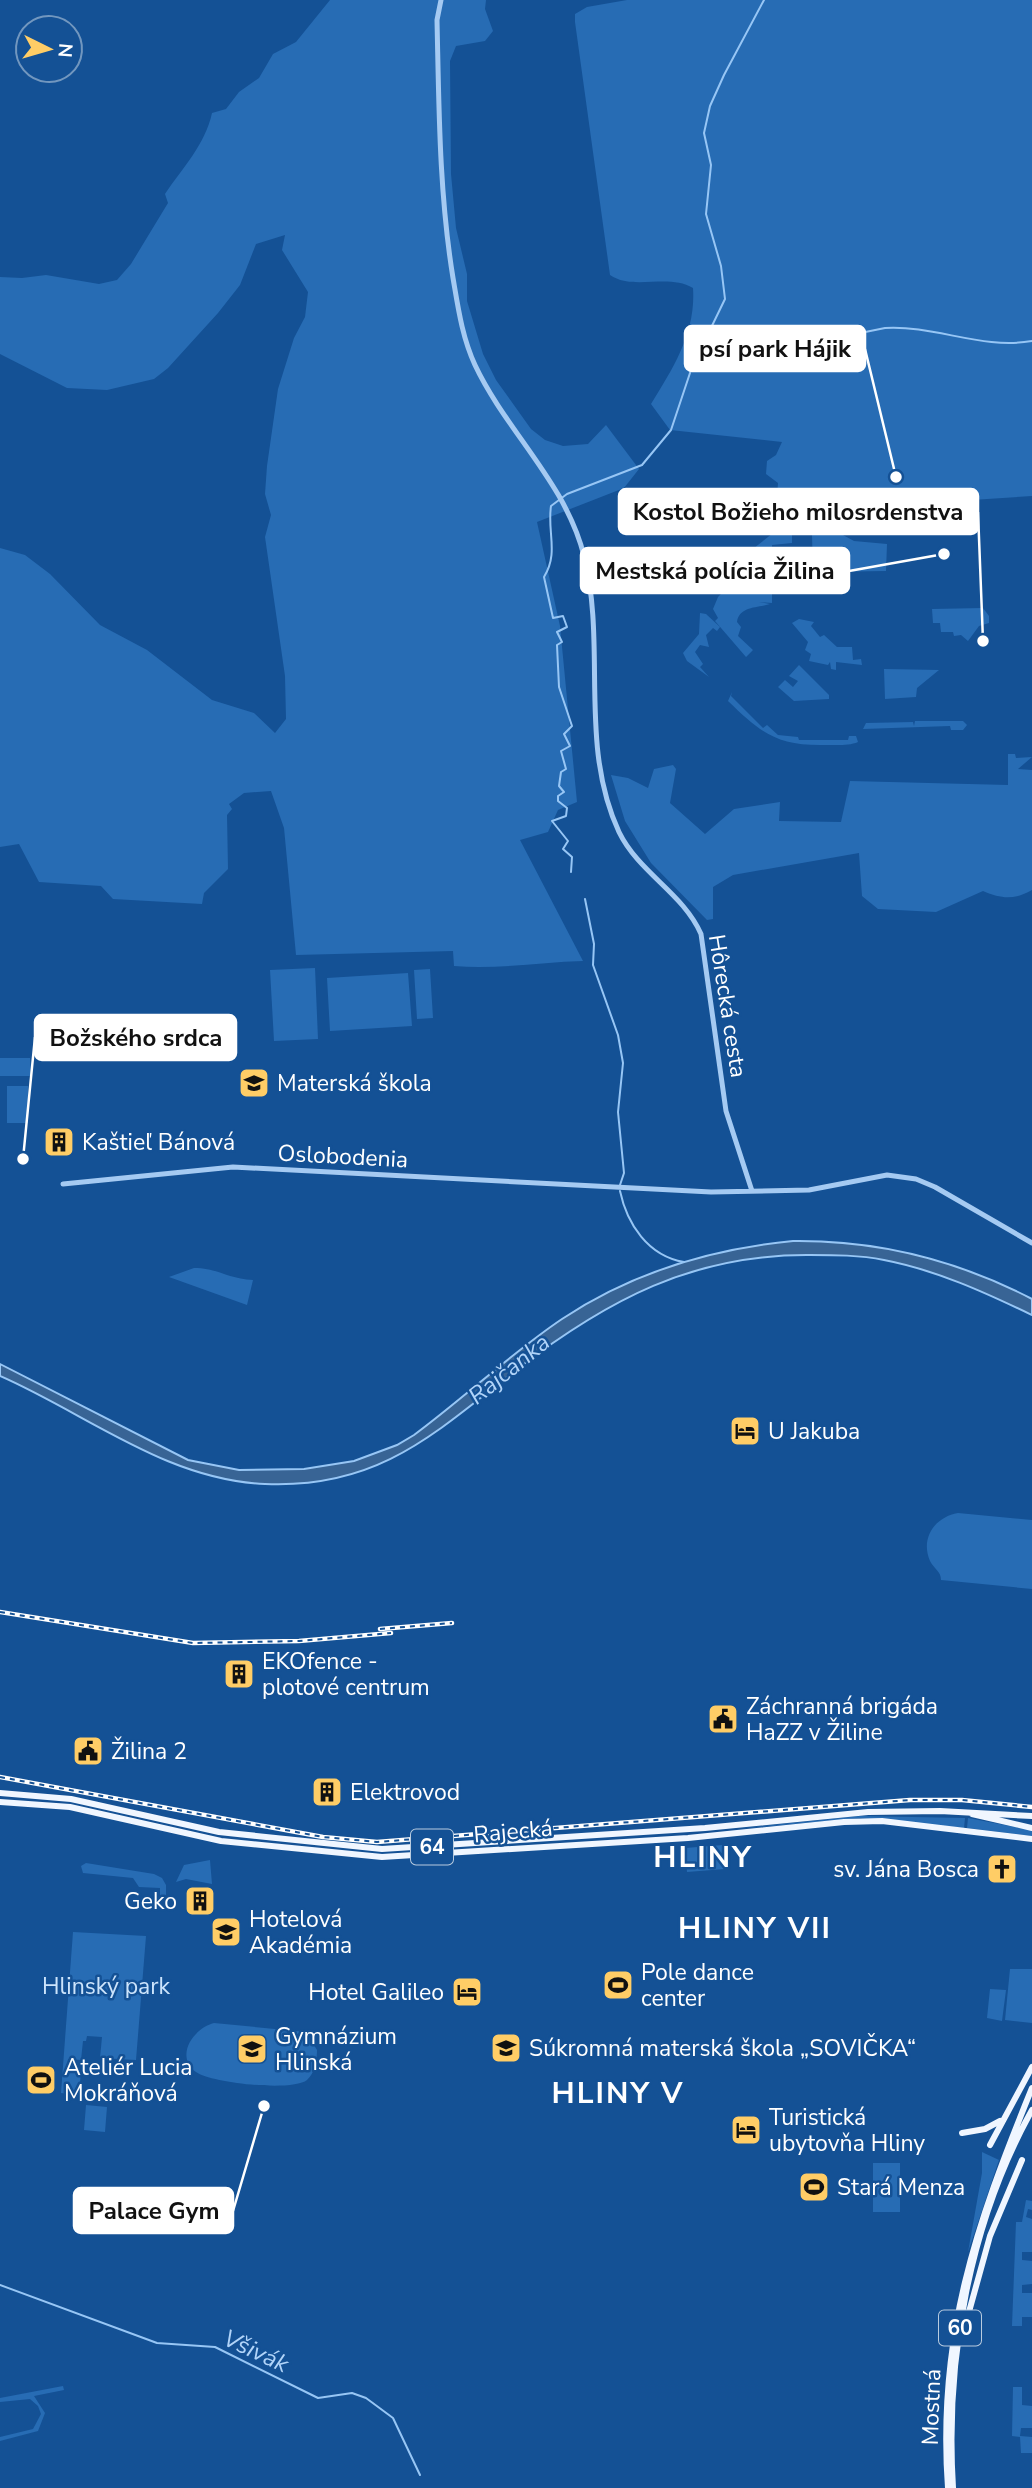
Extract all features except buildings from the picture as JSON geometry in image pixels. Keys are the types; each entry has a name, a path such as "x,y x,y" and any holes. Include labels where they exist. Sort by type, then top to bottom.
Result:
{"main road":[{"name":"Rajecká","path":"0,1793 71,1799 219,1832 339,1847 390,1849 705,1828 868,1812 967,1812"},
{"name":"Rajecká","path":"0,1802 70,1807 221,1841 382,1857 688,1838 844,1822 883,1821 1032,1839"},
{"path":"967,1812 1032,1816"},
{"path":"967,1812 982,1819 1032,1828"},
{"path":"990,2145 1032,2067"},
{"name":"Mostná","path":"948,2488 947,2390 964,2275 985,2207 1032,2088"},
{"name":"Mostná","path":"954,2488 951,2413 960,2330 984,2227 1016,2143 1032,2110"},
{"path":"962,2133 985,2129 1002,2119"},
{"path":"960,2330 967,2319 990,2236 1022,2160"}],"street":[{"name":"Hôrecká cesta","path":"441,0 437,20 443,205 462,328 484,382 560,498 573,522 585,557 590,590 594,722 602,779 613,817 628,847 640,864 686,909 701,934 726,1111 752,1191"},
{"name":"Oslobodenia","path":"62,1184 233,1167 619,1188 752,1191 809,1189 877,1175 906,1177 944,1192 1032,1243"}],"green space":[{"path":"330,0 486,0 485,9 493,31 485,41 456,46 450,61 451,174 456,228 467,274 467,301 483,354 496,380 531,429 545,440 563,446 588,444 606,425 639,469 624,488 537,522 560,626 577,802 558,810 548,832 520,840 583,961 470,967 454,966 453,951 296,955 284,828 271,791 244,793 229,804 232,809 227,815 228,869 204,893 202,904 113,899 101,886 39,882 19,844 0,847 0,548 25,555 50,574 100,625 147,650 212,700 254,713 275,733 286,719 285,676 265,537 271,515 265,494 278,389 294,338 305,317 308,292 282,250 285,235 256,244 240,285 168,368 154,379 107,390 67,388 0,354 0,277 46,275 99,284 117,280 131,264 168,203 165,194 199,146 212,113 226,109 239,92 259,78 273,54 296,42"},
{"path":"627,0 1032,0 1032,496 880,506 836,498 777,496 778,483 766,474 767,461 776,455 782,442 670,430 651,404 682,349 691,319 693,288 673,282 629,282 610,275 575,22 575,14 587,7"},
{"path":"792,529 792,543 772,545 772,603 759,602 770,604 745,610 738,617 737,622 741,627 738,636 753,650 746,657 715,621 718,618 713,609 718,597 755,559 749,552 773,533"},
{"path":"832,529 854,541 887,544 886,571 816,572 816,576 808,576 813,573 812,535 798,535 799,530"},
{"path":"983,608 989,616 989,623 979,626 968,641 961,635 954,636 953,632 941,632 940,623 933,623 932,609"},
{"path":"700,613 706,614 720,627 717,631 713,628 706,635 709,647 700,645 695,652 703,664 700,667 709,677 687,661 683,653 699,634"},
{"path":"799,619 814,622 811,626 820,637 824,635 837,647 852,647 853,660 861,659 862,665 836,662 836,670 831,669 830,662 828,665 809,661 811,654 805,650 808,642 792,623"},
{"path":"799,665 829,695 829,699 794,701 778,687 785,680 793,687 798,681 789,676"},
{"path":"884,669 939,670 917,688 916,697 885,699"},
{"path":"732,692 731,696 763,728 767,725 778,735 798,737 799,740 848,740 849,736 856,736 858,742 808,745 782,740 750,722 728,701"},
{"path":"915,721 963,721 967,725 963,730 951,730 950,726 863,729 866,723 913,722 914,726"},
{"path":"1008,754 1015,754 1016,758 1032,757 1018,769 1032,770 1032,890 1019,896 1008,897 983,891 936,912 878,909 862,896 859,853 733,875 713,887 713,919 707,920 651,863 625,821 611,775 628,778 648,788 654,769 673,765 676,769 670,803 705,834 734,809 780,802 779,821 841,822 850,781 1008,785"},
{"path":"315,968 318,1039 274,1041 270,970"},
{"path":"430,969 433,1018 417,1019 414,970"},
{"path":"408,973 412,1026 330,1031 327,978"},
{"path":"0,1058 30,1058 31,1076 0,1076"},
{"path":"7,1086 28,1086 28,1123 7,1123"},
{"path":"194,1268 253,1280 247,1305 169,1277"},
{"path":"958,1513 1032,1520 1032,1589 941,1580 927,1552 928,1537 936,1524"},
{"path":"860,1816 965,1818 964,1828 860,1818 736,1829"},
{"path":"968,1818 1032,1830 1032,1836 967,1828"},
{"path":"723,1845 725,1869 687,1872 685,1848"},
{"path":"210,1860 212,1884 186,1879 176,1882 184,1865"},
{"path":"86,1863 154,1874 162,1878 166,1885 166,1898 161,1901 157,1899 160,1896 160,1888 139,1887 133,1878 83,1873 81,1866"},
{"name":"Hlinský park","path":"73,1932 146,1936 136,2060 100,2058 102,2037 87,2036 86,2041 83,2041 81,2060 68,2059 67,2070 81,2071 79,2095 61,2093"},
{"path":"1010,1969 1032,1969 1032,2023 1005,2020"},
{"path":"990,1989 1006,1990 1002,2021 987,2018"},
{"path":"214,2023 306,2032 317,2050 312,2074 299,2084 269,2086 218,2080 196,2072 187,2058 189,2043 200,2031"},
{"path":"86,2105 107,2107 105,2132 84,2130"},
{"path":"982,2152 999,2160 968,2252 982,2173"},
{"path":"873,2163 900,2163 900,2212 873,2212"},
{"path":"1026,2200 1032,2201 1032,2210 1028,2209 1026,2217 1032,2219 1032,2252 1022,2252 1022,2260 1032,2261 1032,2284 1022,2285 1022,2293 1032,2293 1032,2317 1022,2317 1022,2326 1012,2326 1016,2222 1022,2222"},
{"path":"63,2386 64,2390 34,2396 45,2413 38,2431 0,2441 0,2437 33,2429 41,2414 38,2406 30,2399 0,2402 0,2398"},
{"path":"1013,2387 1022,2387 1022,2405 1032,2406 1032,2428 1021,2428 1020,2436 1032,2437 1032,2453 1021,2453 1020,2437 1012,2436"}],"water":[{"name":"Rajčanka","path":"793,1241 856,1244 917,1255 947,1264 1032,1299 1032,1315 941,1276 875,1258 810,1255 727,1263 690,1272 653,1286 584,1322 516,1370 458,1416 402,1453 372,1467 340,1477 305,1483 265,1484 229,1480 194,1471 128,1443 0,1376 0,1364 188,1460 239,1470 304,1469 354,1461 397,1445 414,1435 506,1361 588,1303 644,1276 702,1257"}],"waterway":[{"path":"571,872 572,857 563,849 568,841 552,821 566,816 567,808 558,801 558,796 564,792 559,786 561,772 566,769 561,751 570,746 564,734 572,726 559,687 557,645 562,642 557,632 567,627 563,616 553,618 544,577 552,551 551,506 567,494 642,465 671,430 692,367 725,299 721,266 706,214 711,165 704,133 710,106 764,0"},
{"path":"693,367 885,328 922,330 995,342 1032,341"},
{"path":"585,899 594,944 593,965 618,1035 623,1063 618,1112 624,1173 620,1185"},
{"path":"620,1191 628,1215 641,1237 660,1253 684,1262"},
{"name":"Všivák","path":"0,2285 157,2343 215,2347 318,2398 352,2393 366,2398 393,2418 420,2475"}],"railway":[{"path":"0,1612 193,1643 299,1641 391,1633"},
{"path":"380,1629 452,1623"},
{"path":"0,1777 323,1837 377,1842 910,1800 962,1800 1032,1807"}],"place":[{"name":"psí park Hájik","path":"896,477"},
{"name":"Mestská polícia Žilina","path":"944,554"},
{"name":"Kostol Božieho milosrdenstva","path":"983,641"},
{"name":"Materská škola","path":"254,1083"},
{"name":"Kaštieľ Bánová","path":"59,1142"},
{"name":"Božského srdca","path":"23,1159"},
{"name":"U Jakuba","path":"745,1431"},
{"name":"EKOfence - plotové centrum","path":"239,1674"},
{"name":"Záchranná brigáda HaZZ v Žiline","path":"723,1719"},
{"name":"Žilina 2","path":"88,1751"},
{"name":"Elektrovod","path":"327,1792"},
{"name":"sv. Jána Bosca","path":"1002,1869"},
{"name":"Geko","path":"200,1901"},
{"name":"Hotelová Akadémia","path":"226,1932"},
{"name":"Pole dance center","path":"618,1985"},
{"name":"Hotel Galileo","path":"467,1992"},
{"name":"Súkromná materská škola „SOVIČKA“","path":"506,2048"},
{"name":"Gymnázium Hlinská","path":"252,2049"},
{"name":"Ateliér Lucia Mokráňová","path":"41,2080"},
{"name":"Palace Gym","path":"264,2106"},
{"name":"Turistická ubytovňa Hliny","path":"746,2130"},
{"name":"Stará Menza","path":"814,2187"}],"district":[{"name":"HLINY","path":"703,1857"},
{"name":"HLINY VII","path":"755,1928"},
{"name":"HLINY V","path":"618,2093"}]}
